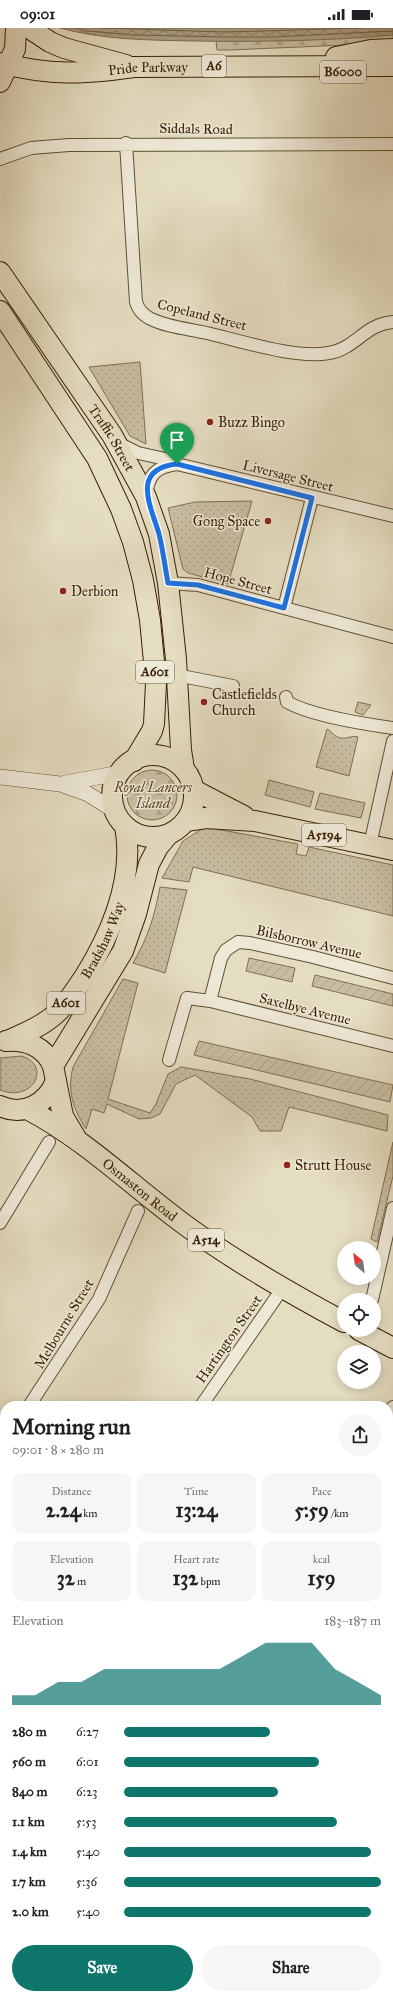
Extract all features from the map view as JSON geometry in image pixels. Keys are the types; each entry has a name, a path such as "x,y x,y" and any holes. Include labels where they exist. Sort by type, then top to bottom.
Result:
{"main road":[{"name":"A6","path":"29,29 50,42 64,48 134,67"},
{"path":"3,70 29,29"},
{"name":"B6000","path":"293,65 371,50 393,49"},
{"name":"Pride Parkway","path":"3,70 92,73 134,67 293,65 393,66"},
{"name":"B6000","path":"293,65 393,78"},
{"path":"0,91 19,78 35,71"},
{"name":"Traffic Street","path":"0,272 116,443 146,497 159,534 168,583 176,675 180,750 184,769"},
{"name":"Traffic Street","path":"0,311 100,463 121,509 133,542 143,580 154,642 156,683 154,724 152,731 127,767"},
{"path":"127,767 147,756 160,756 173,761 184,769"},
{"name":"A601","path":"127,767 113,792 120,819 140,835 154,837 168,834 178,829 186,821"},
{"name":"A601","path":"184,769 192,782 194,790"},
{"path":"186,821 193,807 194,790 223,807 255,821"},
{"name":"A5194","path":"186,821 206,818 255,821 393,850"},
{"name":"Bradshaw Way","path":"4,1041 34,1029 54,1015 70,998 99,954 113,921 126,877 128,844 120,819"},
{"name":"Bradshaw Way","path":"55,1074 122,951 136,914 149,864 158,847 168,834"},
{"name":"A601","path":"4,1041 21,1041 34,1045 46,1054 55,1074 50,1094 45,1099 27,1109"},
{"name":"Osmaston Road","path":"55,1074 63,1116 79,1142"},
{"path":"1,1107 19,1110 27,1109"},
{"name":"Osmaston Road","path":"27,1109 79,1142 182,1223 218,1249 282,1289 337,1318"},
{"path":"372,1337 393,1348"}],"street":[{"name":"Siddals Road","path":"0,159 17,152 45,146 126,143 393,144"},
{"name":"Copeland Street","path":"126,143 136,302 140,311 145,316 152,320 177,326 293,353 311,355 338,351 352,344 371,328 393,322"},
{"name":"Liversage Street","path":"116,443 138,453 170,460 177,464 312,498 393,516"},
{"path":"146,497 149,481 155,472 162,467 177,464"},
{"path":"284,608 312,498"},
{"name":"Hope Street","path":"168,583 198,585 393,637"},
{"path":"176,675 234,686"},
{"path":"286,697 287,702 298,708 366,724 393,728"},
{"path":"370,845 393,741"},
{"path":"60,784 127,767"},
{"path":"0,777 60,784 88,794 120,819"},
{"name":"Bilsborrow Avenue","path":"210,1002 221,958 226,950 238,942 250,943 313,957 393,978"},
{"name":"Saxelbye Avenue","path":"169,1060 187,998 210,1002 393,1046"},
{"path":"0,1224 49,1142"},
{"path":"374,1293 393,1208"},
{"name":"Melbourne Street","path":"32,1401 99,1299 138,1211"},
{"name":"Hartington Street","path":"204,1401 282,1289"}],"green space":[{"path":"393,28 393,43 229,50 217,50 215,32"},
{"path":"140,362 146,444 130,436 89,367"},
{"path":"252,501 228,584 188,573 183,569 168,508 195,502"},
{"path":"358,702 371,705 363,715 355,712"},
{"path":"327,729 339,737 358,737 349,776 316,767"},
{"name":"Royal Lancers Island","path":"147,770 157,770 170,777 177,790 177,800 170,813 157,820 147,820 138,816 131,809 127,800 127,790 131,781 138,774"},
{"path":"269,780 314,792 310,807 265,795"},
{"path":"320,793 365,803 361,818 315,809"},
{"path":"205,827 298,844 296,854 306,856 309,847 393,865 393,916 193,867 189,882 162,878 183,841"},
{"path":"160,887 187,890 165,973 133,963 150,926 156,908"},
{"path":"249,958 295,968 292,982 246,971"},
{"path":"315,975 393,994 393,1006 312,986"},
{"path":"123,979 138,983 108,1099 150,1113 156,1104 168,1074 181,1067 250,1079 388,1115 387,1131 289,1107 281,1131 260,1131 252,1117 195,1075 176,1084 160,1114 151,1118 139,1119 107,1104 104,1113 92,1109 86,1129 72,1100 71,1076 73,1067"},
{"path":"199,1041 393,1085 390,1102 194,1055"},
{"path":"22,1056 31,1061 36,1067 37,1075 35,1082 22,1092 12,1093 0,1090 0,1058"},
{"path":"393,1142 393,1176 377,1241 371,1239"}],"water":[{"path":"60,28 393,28 393,35 293,41 176,41 110,37"}],"place":[{"name":"Buzz Bingo","path":"210,422"},
{"name":"Gong Space","path":"268,521"},
{"name":"Derbion","path":"63,591"},
{"name":"Castlefields Church","path":"204,702"},
{"name":"Strutt House","path":"287,1165"}],"route":[{"path":"177,464 312,498 284,608 198,585 168,583 159,534 146,497 149,481 155,472 159,468 177,464"}]}
